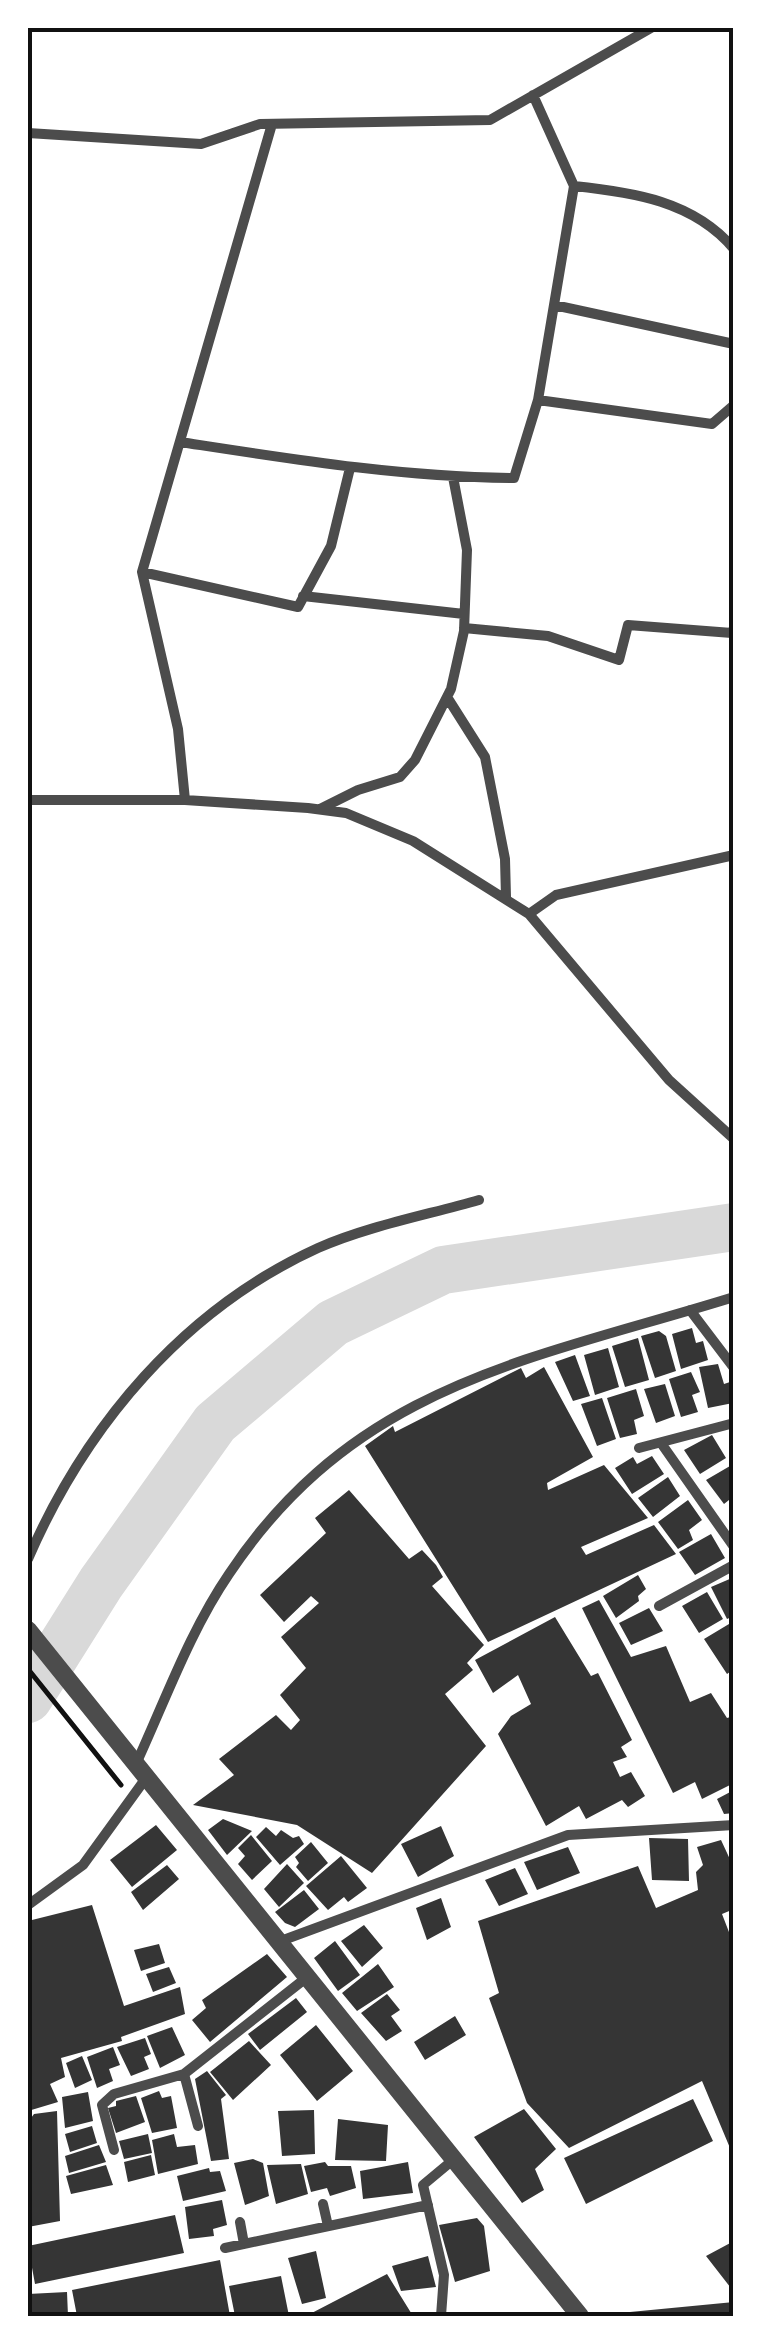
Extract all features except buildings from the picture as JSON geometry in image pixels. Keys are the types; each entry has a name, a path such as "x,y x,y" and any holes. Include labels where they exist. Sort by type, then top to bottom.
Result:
{"street":[{"path":"28,133 201,144 272,124 490,120 652,28"},
{"path":"180,442 350,468 453,478 514,478 538,400 574,186 533,95"},
{"path":"186,800 178,729 142,572 272,124"},
{"path":"574,186 641,193 682,210 723,236 734,250"},
{"path":"554,305 734,344"},
{"path":"538,400 712,424 734,405"},
{"path":"142,572 298,607 331,546 350,468"},
{"path":"319,810 358,790 400,777 414,760 447,697 464,628 467,550 453,478"},
{"path":"303,596 464,614"},
{"path":"464,628 548,636 620,660 628,625 732,634 734,628"},
{"path":"447,697 485,757 505,859 506,897"},
{"path":"28,800 186,800 319,810 378,824 529,914 670,1080 734,1139"},
{"path":"529,914 556,894 734,854"},
{"path":"28,1559 43,1522 107,1418 196,1324 253,1280 322,1246 479,1200"},
{"path":"28,1906 83,1865 132,1799 136,1766 226,1577 286,1500 318,1467 412,1405 496,1367 734,1297"},
{"path":"690,1310 734,1368"},
{"path":"639,1448 734,1424"},
{"path":"661,1443 734,1547"},
{"path":"659,1606 734,1564"},
{"path":"28,1630 580,2316"},
{"path":"278,1942 568,1834 734,1824"},
{"path":"114,2150 102,2105 114,2094 184,2074 306,1978"},
{"path":"184,2074 198,2126"},
{"path":"441,2316 444,2275 423,2185 454,2160"},
{"path":"323,2204 328,2226"},
{"path":"226,2248 428,2204"},
{"path":"240,2222 244,2244"}],"path":[{"path":"28,1670 132,1799"}],"waterway":[{"path":"28,1699 101,1583 215,1423 333,1323 443,1270 734,1227"}]}
